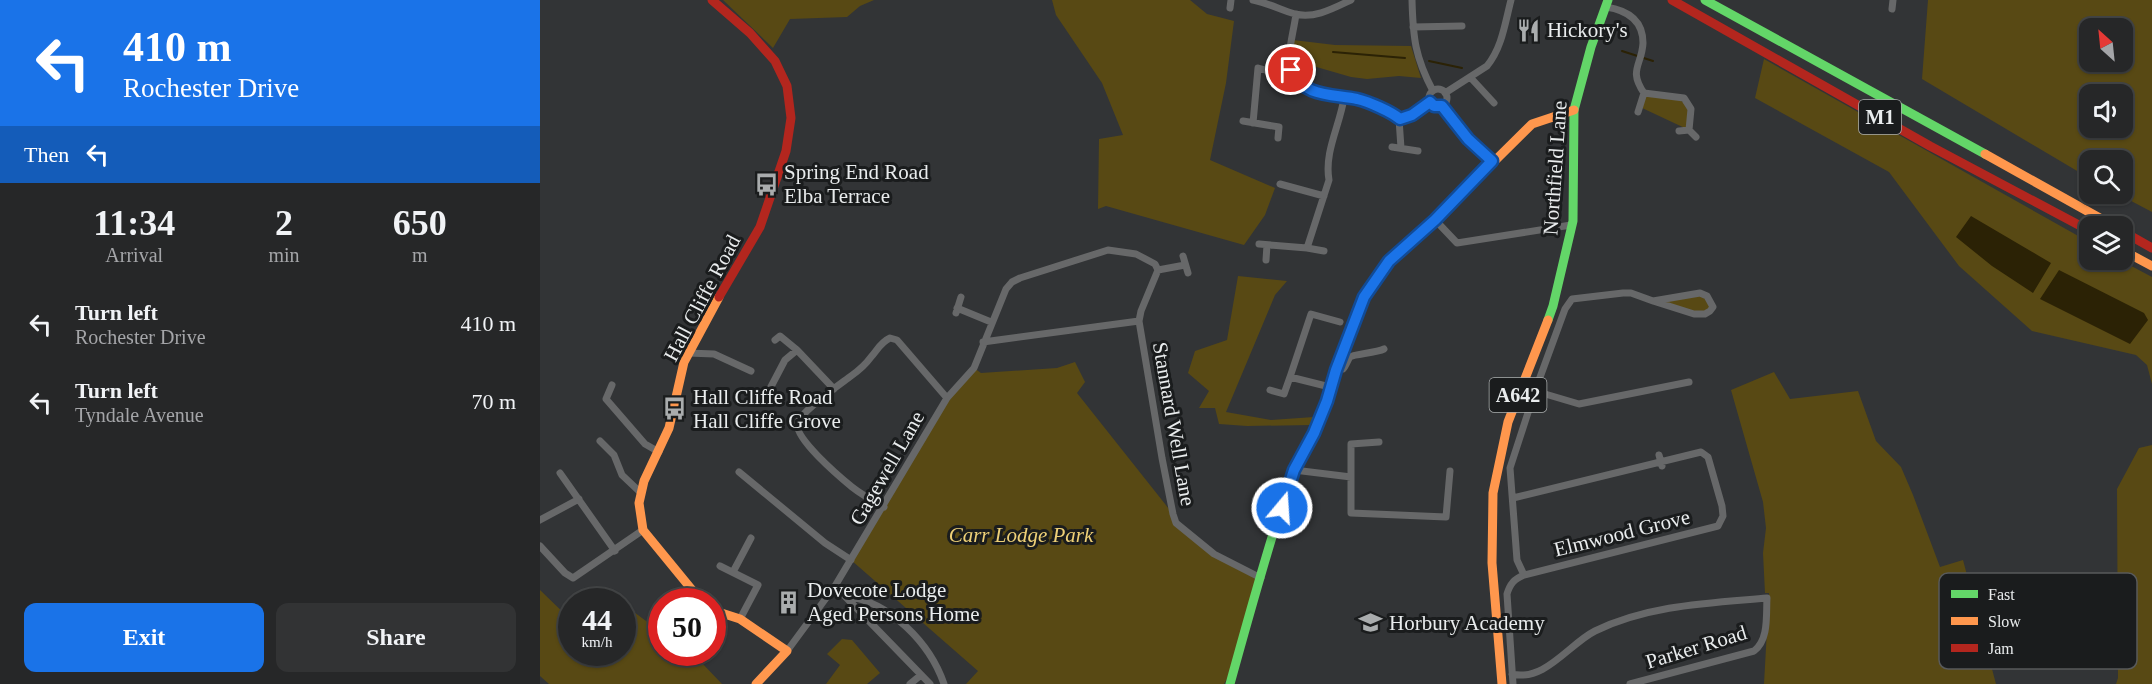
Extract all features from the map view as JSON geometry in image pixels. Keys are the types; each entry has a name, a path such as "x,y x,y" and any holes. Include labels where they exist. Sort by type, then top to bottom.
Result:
{"main road":[{"name":"Hall Cliffe Road","path":"643,530 639,519 644,477 670,426 679,378 688,353 757,234 785,160 789,139 790,93 775,61 712,0"},
{"name":"M1","path":"1672,0 1930,146 2079,225"},
{"name":"M1","path":"1705,0 2096,216"},
{"name":"Northfield Lane","path":"1502,684 1492,563 1492,493 1508,422 1553,306 1571,225 1574,110 1591,47 1607,3"},
{"path":"1230,684 1294,470 1314,433 1327,401 1336,370 1364,297 1389,261 1435,220 1492,161 1532,124 1574,110"},
{"path":"2133,237 2152,248"},
{"path":"2133,256 2152,266"},
{"path":"643,530 691,588"},
{"path":"726,614 740,619 787,651 757,684"}],"street":[{"path":"1253,0 1296,14 1320,14 1351,0"},
{"path":"1412,0 1417,56 1433,91"},
{"path":"1445,93 1487,66 1492,60 1502,36 1511,0"},
{"path":"1607,3 1631,15 1641,33 1641,52 1636,68 1637,78 1644,93 1638,111"},
{"path":"1296,14 1289,66 1297,81 1315,93 1372,104 1400,119"},
{"path":"1413,27 1462,26"},
{"path":"1253,123 1258,68 1272,72 1289,66"},
{"path":"1470,77 1494,104"},
{"path":"1441,90 1445,93 1446,102 1442,106 1434,106 1430,102 1429,96 1433,91 1441,90"},
{"path":"1644,93 1684,98 1691,109 1689,130"},
{"path":"1307,248 1329,180 1327,170 1335,150 1334,129 1341,118 1344,98"},
{"path":"1400,119 1412,115 1430,102"},
{"path":"1442,106 1468,139 1492,161"},
{"path":"1400,119 1401,148"},
{"path":"1243,121 1279,127 1278,138"},
{"path":"1679,131 1689,130"},
{"path":"1689,130 1696,137"},
{"path":"1392,147 1418,151"},
{"path":"1280,184 1324,196"},
{"path":"1439,224 1457,243 1571,225"},
{"path":"1266,260 1263,244 1324,251"},
{"path":"1139,321 983,342 1006,289 1012,282 1108,250 1136,254 1155,264 1158,270 1185,265"},
{"path":"1183,256 1188,273"},
{"name":"Stannard Well Lane","path":"1158,270 1139,321 1164,469 1176,523 1214,554 1261,578"},
{"path":"1512,684 1507,594 1510,585 1516,579 1524,576 1517,560 1510,468 1565,309 1572,298 1623,293 1631,293 1653,301 1700,315 1713,308 1707,296 1700,293 1653,301"},
{"path":"961,297 956,311 991,322"},
{"path":"1270,390 1284,394 1311,314 1340,322"},
{"path":"775,340 780,336 797,350 834,389"},
{"path":"884,507 846,481 811,448 796,429 798,422 803,415 858,371 884,340 891,338 897,340 947,398"},
{"name":"Gagewell Lane","path":"787,651 835,586 947,398 972,370 983,342"},
{"path":"1336,370 1343,369 1350,357 1354,355 1372,354 1384,349"},
{"path":"764,400 785,360 797,350"},
{"path":"688,353 714,354 751,372"},
{"path":"1528,372 1541,376"},
{"path":"1290,377 1330,387"},
{"path":"1535,391 1579,404 1689,382"},
{"path":"612,384 606,399 645,444 658,452"},
{"path":"600,441 616,458 622,475 641,493"},
{"path":"1374,445 1351,444 1351,513 1446,517 1450,471"},
{"name":"Elmwood Grove","path":"1513,498 1701,452 1708,458 1723,516 1718,526 1524,576"},
{"path":"1294,470 1351,477"},
{"path":"559,471 615,550"},
{"path":"739,472 825,543 851,560"},
{"path":"540,520 579,499"},
{"path":"540,546 565,573 573,578 643,530"},
{"path":"733,572 751,538"},
{"path":"720,566 758,585 740,619"},
{"path":"835,586 930,684"},
{"path":"846,596 863,598 907,628 931,658 944,684"},
{"name":"Parker Road","path":"1512,674 1520,676 1539,670 1583,638 1619,621 1677,606 1767,598 1764,635 1760,647 1754,651 1630,684"},
{"path":"910,684 921,675"}],"green space":[{"path":"723,0 874,0 860,6 847,17 790,19 773,48"},
{"path":"1052,0 1190,0 1207,14 1234,21 1226,83 1210,160 1275,188 1265,215 1244,245 1106,206 1098,209 1099,139 1123,135 1102,83 1056,15"},
{"path":"1928,0 2152,0 2152,212 2133,202 2133,150 2079,150 2079,172 1922,79"},
{"path":"1293,40 1335,45 1411,46 1421,78 1399,76 1367,79 1351,77 1313,66 1291,70"},
{"path":"1764,59 2079,236 2079,270 2133,270 2133,267 2152,277 2152,384 2147,365 2136,355 2032,331 1959,266 1889,172 1755,98"},
{"path":"1644,93 1688,103 1689,130 1640,107"},
{"path":"1238,276 1287,281 1275,295 1226,412 1271,420 1314,417 1311,425 1219,424 1215,408 1199,408 1209,391 1188,373 1195,351 1227,340"},
{"path":"1700,293 1713,307 1705,314 1653,301"},
{"name":"Carr Lodge Park","path":"1075,362 1085,382 1077,393 1173,514 1179,525 1211,552 1261,578 1236,662 1224,684 966,684 978,671 851,560 929,426 974,368 981,373 1057,368"},
{"path":"1774,372 1790,399 1858,391 1876,441 1901,467 1940,567 1963,560 1966,573 1939,573 1939,669 1992,669 1996,684 1764,684 1769,593 1765,593 1763,553 1766,528 1763,502 1731,390"},
{"path":"2152,445 2152,684 2116,684 2118,669 2137,669 2137,573 2117,573 2117,489 2139,448"},
{"path":"540,590 558,607 558,666 636,666 636,614 648,622 648,666 705,666 722,684 549,684 540,676"},
{"path":"842,639 852,640 880,673 867,684 826,684 840,665 827,654"}],"shaded area":[{"path":"1971,216 2051,263 2033,293 1992,266 1956,237"},
{"path":"2059,270 2144,313 2148,320 2130,344 2040,299"}],"waterway":[{"path":"1622,51 1653,61"},
{"path":"1333,52 1405,58"},
{"path":"1429,61 1462,68"}],"traffic: fast":[{"path":"1548,320 1573,221 1574,110 1591,47 1608,0"},
{"path":"1705,0 1985,154"},
{"path":"1230,684 1294,469 1319,420 1364,300 1388,264 1405,247"}],"traffic: slow":[{"path":"1405,247 1532,124 1574,110"},
{"path":"1985,154 2096,216"},
{"path":"2133,256 2152,266"},
{"path":"691,588 643,530 639,503 644,481 669,428 684,362 719,297"},
{"path":"1502,684 1492,563 1493,493 1508,422 1548,320"},
{"path":"726,614 740,619 787,651 756,684"}],"traffic: jam":[{"path":"712,0 750,33 775,61 787,86 791,118 786,151 760,227 719,297"},
{"path":"1672,0 1930,146 2079,225"},
{"path":"2133,237 2152,248"}],"place":[{"name":"Hickory's","path":"1529,30"},
{"name":"Spring End Road Elba Terrace","path":"766,184"},
{"name":"Hall Cliffe Road Hall Cliffe Grove","path":"675,409"},
{"name":"Dovecote Lodge Aged Persons Home","path":"789,602"},
{"name":"Horbury Academy","path":"1371,623"}],"route":[{"path":"1282,508 1294,470 1314,433 1327,401 1336,370 1364,297 1389,261 1435,220 1492,161 1468,139 1442,106 1434,106 1430,102 1412,115 1400,119 1364,101 1315,93 1297,81 1291,70"}]}
